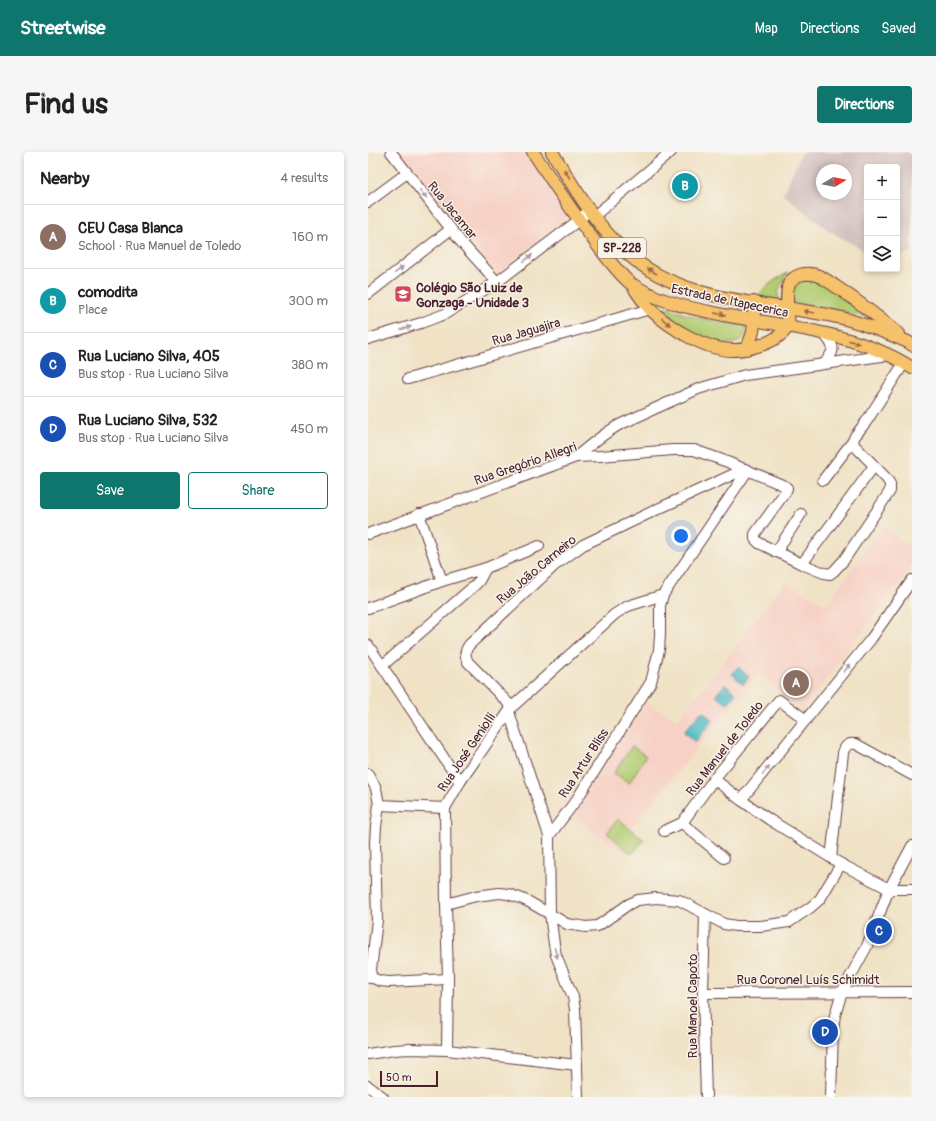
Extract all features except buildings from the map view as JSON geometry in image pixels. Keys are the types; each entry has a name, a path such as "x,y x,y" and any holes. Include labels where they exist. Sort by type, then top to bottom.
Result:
{"main road":[{"name":"Estrada de Itapecerica","path":"533,152 579,220 611,263 631,284 653,296 679,305 789,326 860,344 889,355 908,366"},
{"name":"Estrada de Itapecerica","path":"552,152 592,213 616,243 655,273 685,288 728,298 843,318 910,343"},
{"path":"631,284 650,309 670,326 692,339 720,349 736,350 759,346 779,336 789,326 788,285 800,274 814,274 820,276 848,295 910,343"},
{"path":"745,349 752,337 754,329 754,302"}],"street":[{"name":"Rua Jacamar","path":"391,152 451,230 497,282"},
{"path":"368,338 438,318 445,314 497,282 579,220 592,213 671,152"},
{"path":"368,202 407,173"},
{"path":"368,294 451,230"},
{"name":"Rua Jaguajira","path":"408,379 650,309"},
{"path":"824,334 834,348 833,352 824,364"},
{"path":"576,457 589,445 619,425 698,389 744,375 889,355"},
{"path":"823,480 908,366"},
{"path":"801,514 776,552 824,573 830,574 844,560 890,491 890,484 887,479 854,445 853,441"},
{"name":"Rua Gregório Allegri","path":"368,534 576,457 683,450 698,452 725,461 787,488 755,534 755,539 758,543 776,552"},
{"path":"802,564 874,466"},
{"name":"Rua Artur Bliss","path":"549,836 577,799 651,682 659,650 660,606 663,595 746,470"},
{"name":"Rua João Carneiro","path":"510,710 468,662 465,654 469,644 554,566 582,545 660,508 746,470"},
{"path":"419,514 442,581"},
{"path":"368,608 442,581 486,568 539,546"},
{"path":"382,666 474,586 479,581 486,568"},
{"path":"741,800 870,639 912,580"},
{"name":"Rua José Geniolli","path":"447,1050 448,979 445,808 460,782 510,710 615,614 628,606 663,595"},
{"path":"368,646 460,782"},
{"name":"Rua Manuel de Toledo","path":"682,823 714,779 779,700 806,720"},
{"path":"510,710 549,836 550,914 556,955 571,992 575,1010 578,1097"},
{"path":"831,858 844,747 849,744 856,744 912,775"},
{"path":"368,774 376,788 379,805 375,843 377,920 369,977 380,981 389,982 448,979"},
{"path":"714,779 770,820 841,864 889,889 912,889"},
{"path":"379,805 445,808"},
{"path":"664,831 682,823 724,858"},
{"path":"830,1097 833,1029 835,1015 842,992 867,946 889,889 912,846"},
{"path":"446,904 476,896 499,893 508,894 520,898 567,924 586,927 597,926 629,904 638,900 656,898 679,900 724,924 736,926 761,926 789,922 811,907 820,899 841,864"},
{"name":"Rua Manoel Capoto","path":"705,914 704,992 706,1097"},
{"name":"Rua Coronel Luís Schimidt","path":"704,992 912,992"},
{"path":"368,1054 410,1049 447,1050 577,1065"},
{"path":"368,1086 383,1097"}],"shaded area":[{"path":"403,152 527,152 569,215 497,274"},
{"path":"802,152 912,152 912,252 900,255 900,164 864,164 864,250 829,231 783,194"},
{"path":"883,525 912,550 912,565 802,711 781,695 781,693 758,674 631,828 646,839 631,856 595,834 572,814 647,703 677,719 722,665 785,582 826,605"}],"green space":[{"path":"789,272 779,289 779,301 758,298 761,292 768,285"},
{"path":"814,276 879,323 863,316 791,302 792,284"},
{"path":"654,303 684,314 746,326 744,336 738,342 730,343 719,342 696,335 675,324 659,310"},
{"path":"632,746 646,756 629,783 614,773"},
{"path":"618,819 644,840 632,854 607,833"}],"water":[{"path":"738,667 749,677 743,684 732,674"},
{"path":"725,684 736,693 727,704 716,695"},
{"path":"702,711 713,720 695,742 684,732"}],"place":[{"name":"comodita","path":"685,186"},
{"name":"Colégio São Luiz de Gonzaga - Unidade 3","path":"403,294"},
{"name":"CEU Casa Blanca","path":"796,683"},
{"name":"Rua Luciano Silva, 405","path":"879,931"},
{"name":"Rua Luciano Silva, 532","path":"825,1032"}]}
